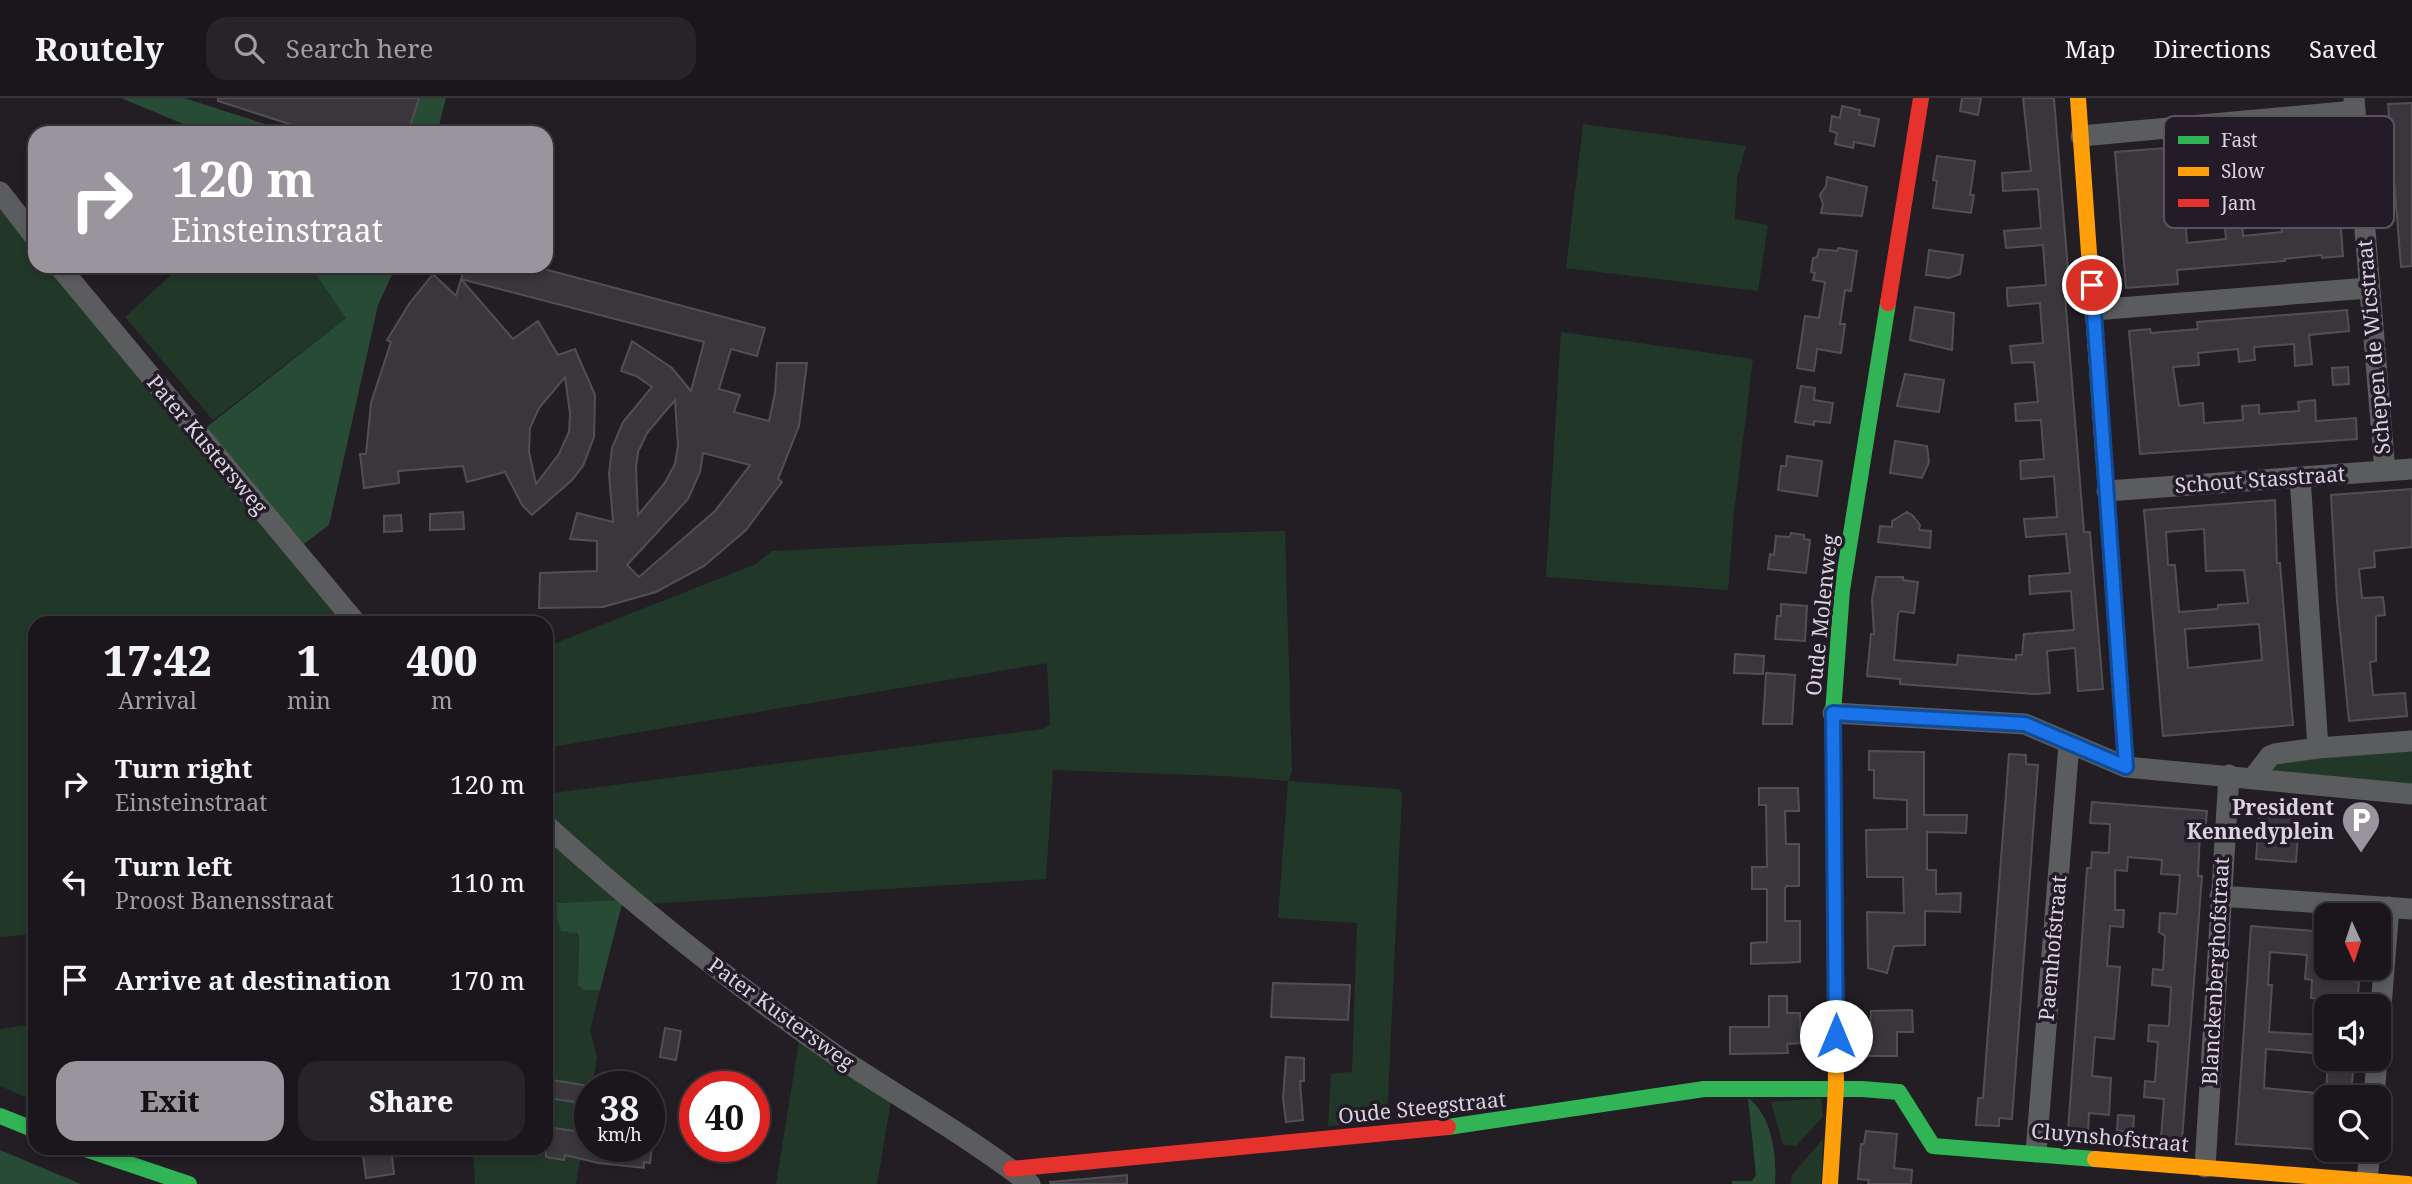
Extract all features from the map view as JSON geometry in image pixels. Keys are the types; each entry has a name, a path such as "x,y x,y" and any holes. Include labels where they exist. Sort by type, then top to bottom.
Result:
{"street":[{"name":"Oude Molenweg","path":"1830,1184 1836,1088 1833,713 1842,590 1921,98"},
{"path":"2078,98 2126,767"},
{"path":"2254,116 2354,105"},
{"path":"2081,135 2164,126"},
{"path":"0,192 28,228"},
{"name":"Schepen de Wicstraat","path":"2363,228 2385,471"},
{"name":"Pater Kustersweg","path":"65,273 350,616"},
{"path":"2094,310 2368,288"},
{"name":"Schout Stasstraat","path":"2107,491 2412,469"},
{"path":"2300,477 2318,748"},
{"path":"1833,713 2025,724 2126,767 2412,794"},
{"path":"2253,778 2270,756 2318,748 2412,741"},
{"name":"Paemhofstraat","path":"2036,1152 2069,744"},
{"name":"Blanckenberghofstraat","path":"2205,1167 2229,775"},
{"name":"Pater Kustersweg","path":"553,831 624,895 730,979 843,1060 1030,1184"},
{"path":"2220,896 2319,903"},
{"path":"2391,908 2412,909"},
{"name":"Cluynshofstraat","path":"1836,1088 1899,1093 1933,1146 2036,1152 2408,1184"},
{"name":"Oude Steegstraat","path":"1011,1169 1487,1124 1704,1089 1836,1088"},
{"path":"0,1116 28,1127"},
{"path":"103,1155 189,1184"},
{"path":"2367,1181 2369,1162"}],"green space":[{"path":"121,98 184,98 271,126 188,126"},
{"path":"412,98 446,98 439,126 404,126"},
{"path":"1583,124 1746,146 1737,179 1735,219 1768,225 1758,291 1566,268"},
{"path":"0,203 28,237 28,273 59,273 341,616 28,616 28,935 0,937"},
{"path":"173,273 315,273 346,318 213,420 125,317"},
{"path":"315,273 393,273 378,305 329,525 304,544 204,429 346,318"},
{"path":"1561,332 1753,359 1734,512 1728,590 1546,577"},
{"path":"1285,531 1292,771 1288,781 1053,770 1046,879 647,904 553,823 553,793 1042,729 1050,725 1047,663 553,747 553,643 756,564 772,551 1068,537"},
{"path":"2412,748 2412,787 2263,774 2274,760"},
{"path":"1288,781 1398,789 1402,792 1387,1121 1328,1126 1331,1074 1352,1072 1357,923 1278,918"},
{"path":"553,840 618,900 557,903 579,938 578,985 584,990 600,990 590,1030 597,1057 595,1071 574,1071 574,1162 580,1162 576,1184 475,1184 473,1155 553,1155"},
{"path":"618,900 622,904 600,990 584,990 578,985 579,938 577,933 561,931 557,903"},
{"path":"28,1025 28,1098 0,1086 0,1029"},
{"path":"800,1035 892,1095 877,1184 776,1184"},
{"path":"1748,1098 1756,1105 1768,1125 1774,1149 1775,1184 1732,1184 1732,1181 1752,1181 1756,1175"},
{"path":"1821,1098 1823,1116 1820,1120 1796,1146 1783,1145 1771,1102"},
{"path":"1823,1139 1821,1184 1791,1184 1792,1175"},
{"path":"0,1150 81,1184 0,1184"}],"building":[{"path":"218,98 419,98 410,126 295,126 218,101"},
{"path":"1962,98 1981,98 1978,115 1960,111"},
{"path":"2023,98 2054,98 2069,283 2064,283 2084,532 2090,532 2103,689 2078,691 2075,648 2047,651 2050,693 1900,684 1900,679 1867,676 1871,634 1874,634 1872,599 1876,577 1903,577 1903,580 1918,582 1914,613 1900,611 1898,614 1894,660 1957,665 1958,655 2016,660 2016,655 2022,655 2024,634 2074,630 2071,591 2030,594 2029,576 2070,573 2066,534 2026,537 2024,519 2057,517 2054,476 2021,479 2020,461 2044,459 2041,420 2016,421 2015,404 2038,402 2034,362 2012,363 2010,346 2043,343 2040,303 2008,306 2007,288 2046,285 2043,245 2006,248 2004,231 2041,228 2038,189 2003,191 2002,173 2031,171"},
{"path":"2412,103 2412,266 2401,267 2394,179 2394,116 2389,116 2388,104"},
{"path":"1842,106 1860,110 1859,115 1879,119 1874,146 1854,142 1853,148 1835,144 1837,133 1830,131 1832,116 1840,118"},
{"path":"2164,148 2164,228 2186,228 2187,243 2226,239 2225,228 2242,228 2243,236 2282,232 2282,228 2341,228 2343,256 2322,258 2322,255 2284,259 2285,261 2177,270 2178,284 2126,288 2115,152"},
{"path":"1937,156 1975,161 1970,195 1974,195 1971,213 1933,208 1937,181 1933,180"},
{"path":"1827,177 1867,187 1862,216 1821,213 1823,204 1820,195 1826,186"},
{"path":"1838,248 1857,251 1851,291 1845,290 1840,324 1845,324 1841,353 1817,349 1814,371 1797,368 1805,316 1819,318 1825,282 1813,280 1813,258 1817,257 1819,249 1837,251"},
{"path":"1929,250 1963,255 1960,274 1949,278 1926,275"},
{"path":"553,271 765,328 757,356 731,349 719,389 740,395 734,412 769,421 775,393 777,363 807,363 799,426 778,479 782,482 746,530 704,566 656,592 603,607 539,608 540,573 597,571 597,541 570,539 577,513 613,522 609,474 612,448 623,422 652,387 636,376 621,371 632,341 672,368 691,391 704,342 461,279 463,273","holes":["675,400 678,446 675,464 664,484 638,515 638,452 647,433","703,453 750,465 715,511 639,577 627,565 688,499 700,472"]},
{"path":"433,274 456,296 461,279 513,339 538,321 558,355 575,349 595,395 594,437 583,466 572,480 532,515 522,505 505,472 467,482 463,466 398,471 399,483 364,488 360,454 366,454 371,403 391,342 387,340 409,304","holes":["565,377 570,413 569,432 559,454 536,484 529,452 530,428 539,408"]},
{"path":"1915,307 1954,313 1952,350 1910,340"},
{"path":"2347,310 2349,331 2309,335 2312,364 2295,366 2294,344 2254,347 2255,360 2239,362 2238,349 2198,353 2199,365 2173,367 2179,406 2203,403 2204,423 2243,420 2242,406 2259,405 2259,414 2299,411 2298,402 2315,400 2316,421 2356,418 2357,439 2140,454 2129,331 2150,329 2151,333 2198,329 2197,322"},
{"path":"2348,367 2349,384 2333,385 2332,368"},
{"path":"1905,374 1944,380 1939,412 1897,406"},
{"path":"1801,386 1815,388 1814,400 1833,403 1830,423 1814,421 1814,425 1795,422"},
{"path":"1895,441 1927,446 1929,462 1922,478 1890,473"},
{"path":"1787,456 1822,461 1817,496 1778,490 1781,466 1786,466"},
{"path":"2412,489 2412,547 2374,551 2375,567 2359,569 2362,598 2383,597 2385,615 2376,616 2376,661 2370,662 2373,695 2405,693 2407,716 2349,721 2337,601 2331,495"},
{"path":"2275,500 2277,563 2280,563 2293,725 2163,736 2144,510","holes":["2204,529 2206,571 2244,570 2248,603 2179,612 2175,565 2168,565 2166,532","2259,624 2262,660 2188,668 2185,629"]},
{"path":"463,512 464,529 430,530 430,514"},
{"path":"1907,512 1920,525 1919,530 1931,531 1930,548 1878,542 1880,526 1892,527 1892,521"},
{"path":"401,515 402,531 384,532 384,516"},
{"path":"1791,533 1804,535 1804,539 1810,540 1806,573 1768,569 1770,554 1774,555 1776,536 1790,537"},
{"path":"1781,604 1807,606 1805,641 1775,639"},
{"path":"1735,654 1764,656 1763,674 1734,673"},
{"path":"1766,673 1795,675 1792,724 1763,724"},
{"path":"1869,751 1924,752 1924,815 1967,815 1966,833 1927,832 1927,870 1936,870 1936,894 1961,893 1960,912 1925,911 1925,945 1894,946 1887,973 1868,968 1867,912 1904,913 1903,877 1867,877 1866,830 1907,829 1907,800 1874,798 1874,770 1869,770"},
{"path":"2009,754 2026,755 2026,764 2038,765 2012,1119 1999,1118 1999,1126 1976,1125 1978,1098 1983,1098"},
{"path":"1759,788 1798,788 1799,811 1785,811 1786,844 1799,844 1799,886 1785,888 1785,921 1800,921 1800,962 1751,964 1751,943 1767,942 1767,889 1752,889 1752,867 1767,867 1766,805 1759,805"},
{"path":"2092,802 2207,811 2205,832 2200,831 2198,876 2202,876 2182,1140 2161,1138 2164,1099 2144,1097 2145,1081 2155,1082 2158,1042 2148,1041 2149,1025 2169,1026 2171,987 2152,985 2153,969 2163,970 2165,936 2159,932 2160,913 2177,914 2180,875 2161,874 2162,860 2128,857 2127,871 2115,870 2115,910 2124,910 2123,927 2110,926 2107,966 2120,967 2114,1039 2095,1037 2092,1076 2111,1078 2109,1115 2089,1113 2088,1133 2068,1131 2087,868 2091,868 2092,852 2109,853 2110,824 2090,823"},
{"path":"2260,808 2300,812 2296,862 2256,859"},
{"path":"2251,926 2314,931 2314,980 2359,982 2358,994 2314,994 2314,998 2311,998 2312,980 2305,979 2307,955 2270,952 2268,985 2272,985 2269,1032 2314,1034 2314,1053 2266,1049 2264,1088 2314,1093 2314,1149 2236,1144"},
{"path":"1273,983 1350,985 1348,1020 1271,1017"},
{"path":"1769,996 1787,996 1787,1013 1800,1013 1801,1043 1787,1044 1788,1053 1730,1054 1730,1027 1769,1027"},
{"path":"1912,1010 1913,1032 1897,1032 1897,1056 1868,1056 1871,1011"},
{"path":"665,1028 681,1031 676,1060 660,1057"},
{"path":"1286,1057 1304,1058 1304,1081 1300,1081 1303,1120 1286,1122 1283,1099"},
{"path":"2327,1071 2353,1071 2352,1085 2327,1085"},
{"path":"553,1080 574,1083 574,1102 553,1099"},
{"path":"2118,1115 2134,1116 2133,1132 2117,1131"},
{"path":"553,1128 574,1131 574,1157 565,1155 564,1160 546,1157 553,1155"},
{"path":"1866,1131 1897,1134 1894,1168 1912,1170 1911,1184 1868,1184 1869,1180 1858,1179 1861,1144 1864,1144"},
{"path":"363,1155 392,1155 394,1174 366,1178"},
{"path":"594,1162 644,1162 644,1168"},
{"path":"1127,1175 1127,1184 1050,1182"}],"traffic: fast":[{"path":"1834,859 1833,713 1842,590 1888,303"},
{"path":"2103,451 2126,767"},
{"path":"1448,1127 1704,1089 1862,1089 1899,1092 1933,1146 2095,1159"},
{"path":"0,1116 28,1127"},
{"path":"103,1155 189,1184"}],"traffic: slow":[{"path":"2078,98 2103,451"},
{"path":"1830,1184 1836,1088 1834,859"},
{"path":"2095,1159 2408,1184"}],"traffic: jam":[{"path":"1888,303 1921,98"},
{"path":"1011,1169 1448,1127"}],"place":[{"name":"President Kennedyplein","path":"2361,854"}],"route":[{"path":"1836,1036 1833,713 2025,724 2126,767 2092,285"}]}
